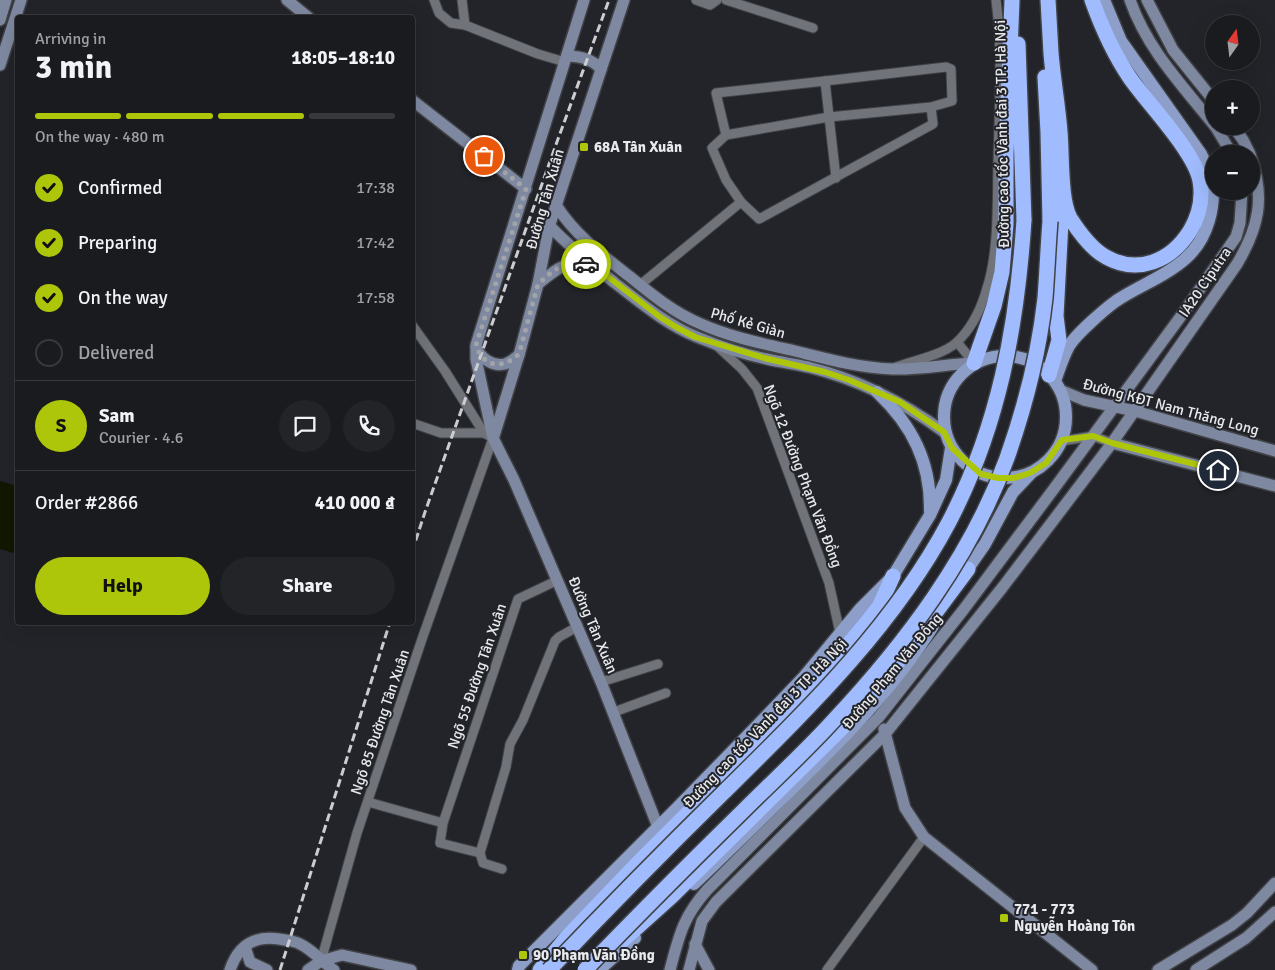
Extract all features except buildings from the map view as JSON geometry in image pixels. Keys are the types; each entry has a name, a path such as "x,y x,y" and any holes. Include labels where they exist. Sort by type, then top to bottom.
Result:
{"highway":[{"name":"Đường cao tốc Vành đai 3 TP. Hà Nội","path":"549,970 644,871 783,733 854,657 898,602 933,550 957,505 982,448 993,414 1011,340 1020,272 1024,220 1020,74 1014,0"},
{"path":"974,362 994,306 1002,272 1006,224 1006,155 1014,0"},
{"path":"584,970 833,722 928,606 989,501 1019,422 1035,360 1042,318 1050,221 1048,132 1040,0"},
{"path":"1048,0 1065,201 1069,216 1079,231 1104,256 1118,262 1149,264 1169,255 1184,240 1199,212 1202,194 1200,179 1194,164 1116,57 1092,0"},
{"path":"1054,382 1059,340 1056,316 1063,177"},
{"path":"598,969 841,729 881,683 968,569"},
{"path":"542,970 567,937 816,683 879,607 892,576"}],"main road":[{"path":"1054,382 1070,345 1080,333 1115,302 1185,259 1197,246 1206,229 1212,211 1213,192 1210,174 1201,154 1121,40 1104,0"},
{"path":"1010,355 1027,360 1043,369 1054,382 1065,404 1066,415 1062,440 1046,463 1030,473 1014,478 998,478 981,474 952,448 944,432 942,412 947,392 958,375 974,362 992,356 1010,355"},
{"path":"877,392 904,420 916,442 924,462 928,482 930,515"},
{"path":"518,970 519,966 803,678 860,609 892,576 930,515 946,480 952,448"},
{"name":"Đường Phạm Văn Đồng","path":"598,969 712,868 847,734 924,641 985,544 1009,497 1030,473"},
{"name":"Đường Phạm Văn Đồng","path":"584,970 704,855 836,723 875,678 931,606 968,569"},
{"path":"542,970 641,866 823,682 885,608 892,576"}],"street":[{"path":"0,20 6,0"},
{"path":"16,15 21,0"},
{"path":"287,0 304,15"},
{"path":"434,0 439,13 450,23 465,25 538,54 566,59 584,58 601,68"},
{"path":"462,0 465,25"},
{"name":"Đường Tân Xuân","path":"584,0 476,345 476,359 488,435 514,480 558,580 614,712 658,827"},
{"name":"Đường Tân Xuân","path":"488,435 519,354 538,284 549,225 624,0"},
{"path":"696,0 710,4 716,0"},
{"path":"726,0 814,28"},
{"path":"891,369 937,354 958,342 980,310 988,286 996,222 1000,28 996,0"},
{"path":"1130,0 1137,18 1156,53 1205,115"},
{"path":"1147,0 1173,50 1205,90"},
{"path":"0,65 15,19"},
{"path":"726,135 716,93 946,67 950,69 952,101 931,107 829,117 726,135 712,148 726,180 741,202 759,219 933,124 931,107"},
{"path":"825,81 836,178"},
{"path":"415,102 526,189"},
{"name":"IA20 Ciputra","path":"1115,406 1236,237 1242,200"},
{"name":"IA20 Ciputra","path":"1112,443 1237,264 1249,244 1256,227 1258,200"},
{"path":"640,285 741,202"},
{"name":"Phố Kẻ Giàn","path":"556,205 563,216 582,237 651,295 702,325 748,339 870,368 929,368 974,362"},
{"name":"Phố Kẻ Giàn","path":"549,225 561,238 594,266 660,317 676,327 715,344 764,358 808,367 849,380 913,410 944,432"},
{"path":"538,284 553,271 565,265 581,263 594,266"},
{"path":"415,329 488,435"},
{"path":"744,352 748,339"},
{"path":"958,342 974,362"},
{"name":"Ngõ 12 Đường Phạm Văn Đồng","path":"715,344 742,369 757,388 829,583 840,633"},
{"path":"476,345 482,356 494,364 506,364 519,354"},
{"name":"Đường KĐT Nam Thăng Long","path":"1054,382 1090,402 1134,411 1275,451"},
{"name":"Đường Phạm Văn Đồng","path":"670,970 680,931 692,906 879,717 964,609 1115,406"},
{"path":"415,424 441,433 488,435"},
{"name":"Ngõ 85 Đường Tân Xuân","path":"318,965 368,802 488,435"},
{"path":"1062,440 1093,436 1112,443 1275,486"},
{"path":"689,970 702,921 716,902 885,734 1002,588 1112,443"},
{"name":"Ngõ 55 Đường Tân Xuân","path":"443,823 518,599 558,580"},
{"path":"502,869 483,863 480,853 506,767 510,744 523,720 556,641 559,637 577,628"},
{"path":"601,682 658,664"},
{"path":"614,712 666,693"},
{"path":"879,717 905,808 924,838 1092,970"},
{"path":"368,802 443,823 440,843 480,853"},
{"path":"827,970 924,838"},
{"path":"1158,970 1232,925 1275,883"},
{"path":"1196,970 1246,938 1275,912"},
{"path":"230,970 234,958 245,947 255,939 268,937 298,943 310,950 318,965 334,970"},
{"path":"695,944 709,970"},
{"path":"245,947 250,962 267,970"},
{"path":"308,970 342,955 412,970"}],"shaded area":[{"path":"0,481 15,485 15,553 0,549"}],"railway":[{"path":"415,543 609,0"},
{"path":"280,970 389,625"}],"way so far":[{"path":"484,156 526,189 476,345 482,356 487,361 500,365 506,364 519,354 538,284 553,271 565,265 586,264"}],"place":[{"name":"68A Tân Xuân","path":"584,147"},
{"name":"771 - 773 Nguyễn Hoàng Tôn","path":"1004,918"},
{"name":"90 Phạm Văn Đồng","path":"523,955"}],"route":[{"path":"586,264 594,266 660,317 695,337 764,358 825,372 900,402 944,432 948,444 981,474 998,478 1014,478 1030,473 1046,463 1057,450 1062,440 1093,436 1112,443 1218,470"}]}
